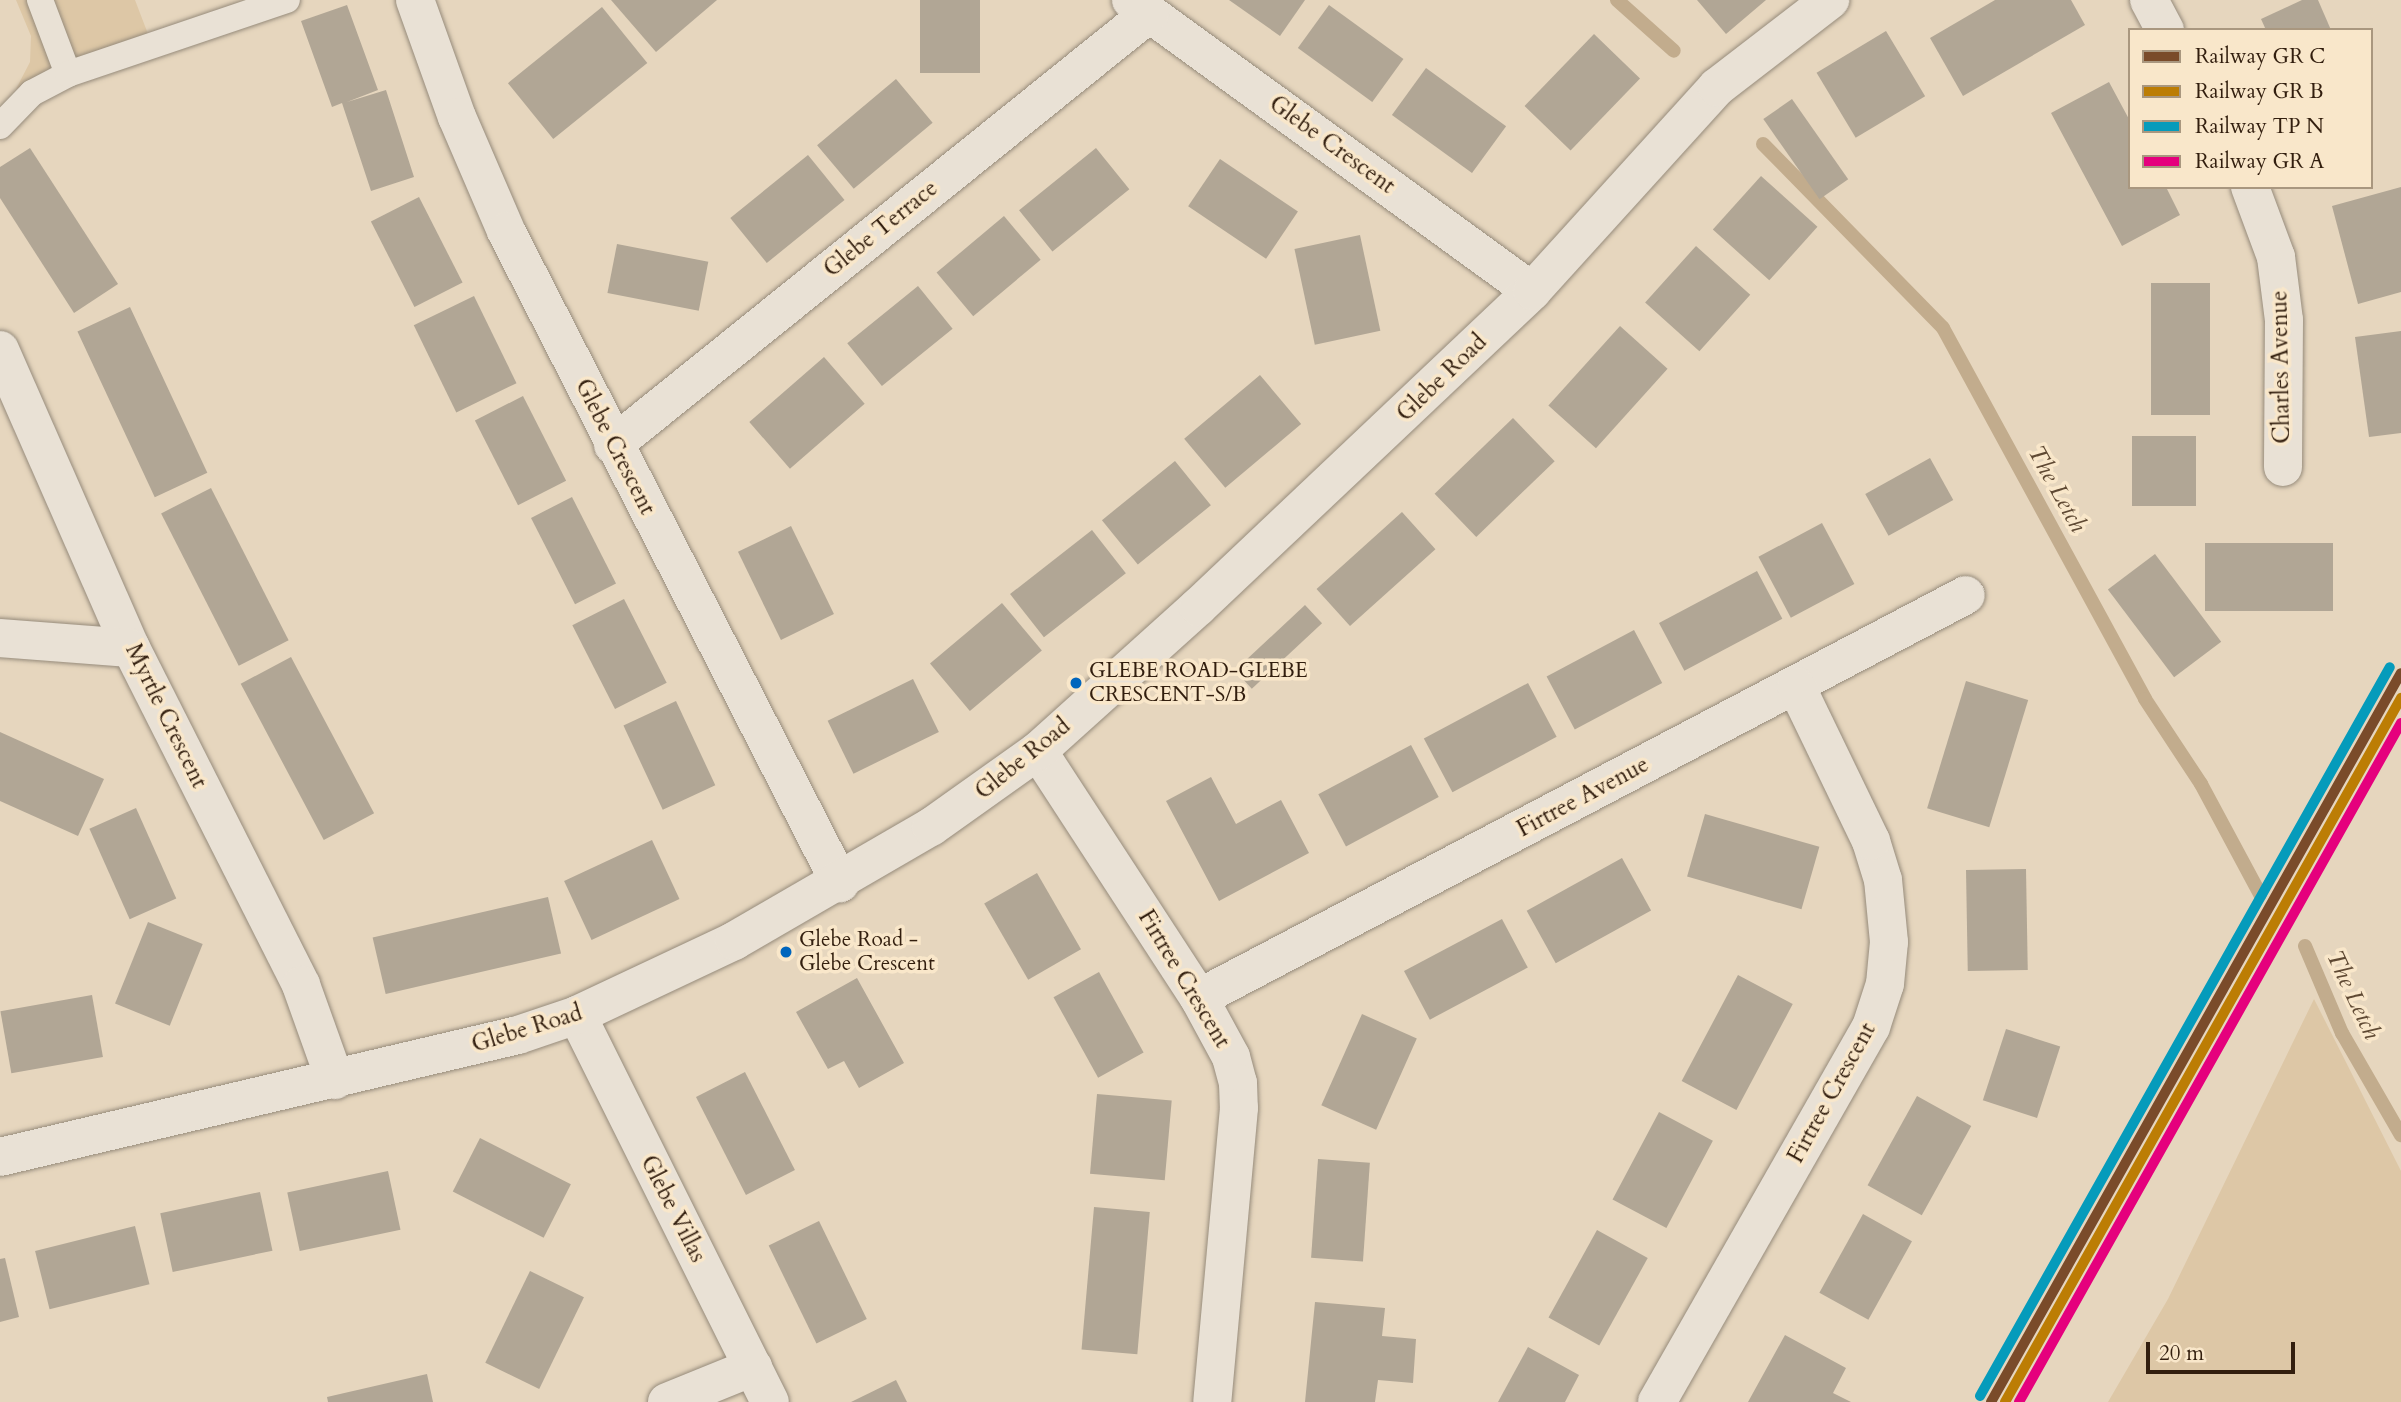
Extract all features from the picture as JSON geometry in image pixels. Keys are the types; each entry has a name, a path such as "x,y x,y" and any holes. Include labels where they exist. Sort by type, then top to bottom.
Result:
{"street":[{"name":"Glebe Crescent","path":"415,0 485,184 613,445 840,883"},
{"name":"Glebe Road","path":"0,1157 519,1035 577,1015 734,940 840,883 951,814 1038,751 1198,607 1532,291 1717,88 1830,0"},
{"path":"2149,0 2164,28"},
{"name":"Glebe Crescent","path":"1140,7 1532,291"},
{"name":"Glebe Terrace","path":"613,445 1140,7"},
{"name":"Charles Avenue","path":"2250,189 2276,257 2284,320 2283,467"},
{"name":"Myrtle Crescent","path":"0,350 131,648 301,985 335,1080"},
{"name":"Firtree Avenue","path":"1199,998 1966,595"},
{"path":"0,638 131,648"},
{"name":"Firtree Crescent","path":"1657,1402 1871,1027 1885,984 1889,942 1882,880 1871,841 1796,686"},
{"name":"Firtree Crescent","path":"1038,751 1199,998 1231,1057 1239,1108 1212,1402"},
{"name":"Glebe Villas","path":"577,1015 770,1402"},
{"path":"667,1402 752,1367"}],"lane":[{"path":"40,0 68,74"},
{"path":"0,126 32,93 68,74 287,0"}],"shaded area":[{"path":"16,0 135,0 148,34 42,73 16,89 30,62 31,36"},
{"path":"2314,999 2401,1171 2401,1402 2108,1402 2168,1299"}],"building":[{"path":"611,0 717,0 656,52"},
{"path":"920,0 980,0 980,73 920,73"},
{"path":"1229,0 1305,0 1280,36"},
{"path":"1697,0 1766,0 1726,34"},
{"path":"1995,0 2071,0 2085,25 1963,96 1930,38"},
{"path":"2302,0 2318,0 2330,28 2265,28 2261,19"},
{"path":"347,5 378,90 347,102 386,90 414,177 371,191 342,103 332,107 301,21"},
{"path":"1329,5 1403,59 1372,102 1298,48"},
{"path":"602,7 647,63 553,139 508,83"},
{"path":"1886,31 1925,96 1856,138 1817,73"},
{"path":"1594,34 1640,78 1571,150 1525,106"},
{"path":"1426,68 1506,126 1472,173 1392,115"},
{"path":"896,79 933,123 854,189 817,145"},
{"path":"2109,82 2128,117 2128,189 2167,189 2180,215 2122,246 2051,113"},
{"path":"1792,99 1848,179 1820,199 1763,119"},
{"path":"30,148 118,284 74,313 0,198 0,167"},
{"path":"1096,148 1129,189 1052,251 1019,210"},
{"path":"808,155 845,200 767,263 730,218"},
{"path":"1220,159 1298,212 1266,259 1188,206"},
{"path":"1761,176 1817,227 1769,280 1713,230"},
{"path":"2401,187 2401,292 2358,304 2332,206"},
{"path":"419,197 463,283 414,307 371,222"},
{"path":"1004,216 1041,260 973,316 937,273"},
{"path":"1360,235 1380,331 1315,345 1294,249"},
{"path":"617,244 708,262 699,311 607,293"},
{"path":"1696,246 1750,295 1699,351 1645,302"},
{"path":"2151,283 2210,283 2210,415 2151,415"},
{"path":"918,286 953,329 882,386 847,343"},
{"path":"474,296 517,383 456,413 414,325"},
{"path":"130,307 207,473 155,497 77,332"},
{"path":"1620,326 1668,369 1596,448 1548,406"},
{"path":"2401,331 2401,433 2369,437 2355,337"},
{"path":"824,357 865,404 790,469 749,422"},
{"path":"1260,375 1301,424 1225,488 1184,439"},
{"path":"523,396 566,481 518,505 475,421"},
{"path":"1513,418 1555,461 1476,537 1435,494"},
{"path":"2132,436 2196,436 2196,506 2132,506"},
{"path":"1930,458 1953,500 1889,536 1865,494"},
{"path":"1175,461 1211,505 1138,564 1102,520"},
{"path":"211,488 289,640 239,666 161,513"},
{"path":"572,497 616,583 575,604 531,518"},
{"path":"1402,512 1435,549 1350,626 1317,589"},
{"path":"1822,523 1854,584 1791,618 1758,557"},
{"path":"791,526 834,614 781,640 738,552"},
{"path":"1092,530 1126,573 1044,637 1010,594"},
{"path":"2205,543 2333,543 2333,611 2205,611"},
{"path":"2155,554 2221,642 2174,677 2108,590"},
{"path":"1757,571 1782,619 1684,671 1659,623"},
{"path":"624,599 667,683 615,709 572,625"},
{"path":"1002,603 1042,650 970,711 930,663"},
{"path":"1305,605 1322,623 1252,689 1235,670"},
{"path":"1634,630 1662,683 1575,729 1547,676"},
{"path":"291,657 374,813 324,840 241,684"},
{"path":"913,679 939,732 853,774 828,721"},
{"path":"1966,681 2028,700 1989,827 1927,808"},
{"path":"1528,683 1557,737 1452,792 1424,738"},
{"path":"676,701 715,785 663,810 623,726"},
{"path":"0,732 104,779 78,836 0,801"},
{"path":"1411,745 1439,797 1346,846 1318,794"},
{"path":"1211,777 1236,824 1281,800 1309,853 1219,901 1166,801"},
{"path":"136,808 176,898 130,919 89,829"},
{"path":"1705,814 1819,847 1801,909 1687,876"},
{"path":"652,840 679,899 592,940 564,881"},
{"path":"1622,858 1651,910 1556,963 1527,911"},
{"path":"2026,869 2028,970 1968,971 1966,870"},
{"path":"1037,873 1081,949 1028,980 984,904"},
{"path":"548,897 561,954 386,994 373,937"},
{"path":"1502,919 1528,968 1430,1020 1404,971"},
{"path":"148,922 203,944 170,1026 115,1004"},
{"path":"1099,972 1144,1052 1098,1078 1054,997"},
{"path":"1738,975 1793,1004 1736,1110 1682,1081"},
{"path":"857,978 904,1063 859,1088 844,1061 828,1069 796,1012"},
{"path":"92,995 103,1057 11,1073 0,1011"},
{"path":"1362,1014 1417,1038 1376,1130 1321,1105"},
{"path":"2006,1029 2060,1047 2037,1118 1983,1100"},
{"path":"745,1072 795,1170 746,1195 696,1097"},
{"path":"1097,1094 1172,1101 1165,1180 1090,1174"},
{"path":"1917,1096 1971,1126 1922,1215 1868,1185"},
{"path":"1659,1112 1713,1141 1666,1228 1613,1199"},
{"path":"480,1138 571,1184 544,1238 453,1191"},
{"path":"1318,1159 1370,1163 1363,1261 1311,1258"},
{"path":"388,1171 400,1230 300,1251 287,1192"},
{"path":"260,1192 272,1251 173,1272 160,1213"},
{"path":"1094,1207 1150,1212 1137,1354 1082,1349"},
{"path":"1863,1214 1912,1241 1868,1320 1819,1293"},
{"path":"819,1221 867,1319 816,1344 769,1246"},
{"path":"135,1226 150,1284 50,1309 35,1251"},
{"path":"1597,1230 1648,1258 1599,1346 1549,1317"},
{"path":"5,1258 19,1317 0,1322 0,1259"},
{"path":"530,1271 584,1297 539,1389 485,1363"},
{"path":"1315,1302 1385,1308 1382,1336 1416,1339 1413,1383 1378,1380 1375,1402 1305,1402"},
{"path":"1785,1335 1846,1368 1833,1393 1851,1402 1748,1402"},
{"path":"1528,1347 1579,1375 1565,1402 1498,1402"},
{"path":"427,1374 433,1402 328,1402 327,1397"},
{"path":"896,1380 907,1402 851,1402"}],"waterway":[{"name":"The Letch","path":"1617,0 1674,51"},
{"name":"The Letch","path":"1763,144 1943,328 2145,699 2201,784 2260,894"},
{"name":"The Letch","path":"2305,946 2342,1033 2401,1135"}],"transit line":[{"path":"1980,1396 2390,667"},
{"path":"1991,1402 2401,673"},
{"path":"2005,1402 2401,698"},
{"path":"2019,1402 2401,723"}],"place":[{"name":"GLEBE ROAD-GLEBE CRESCENT-S/B","path":"1076,683"},
{"name":"Glebe Road - Glebe Crescent","path":"786,952"}]}
